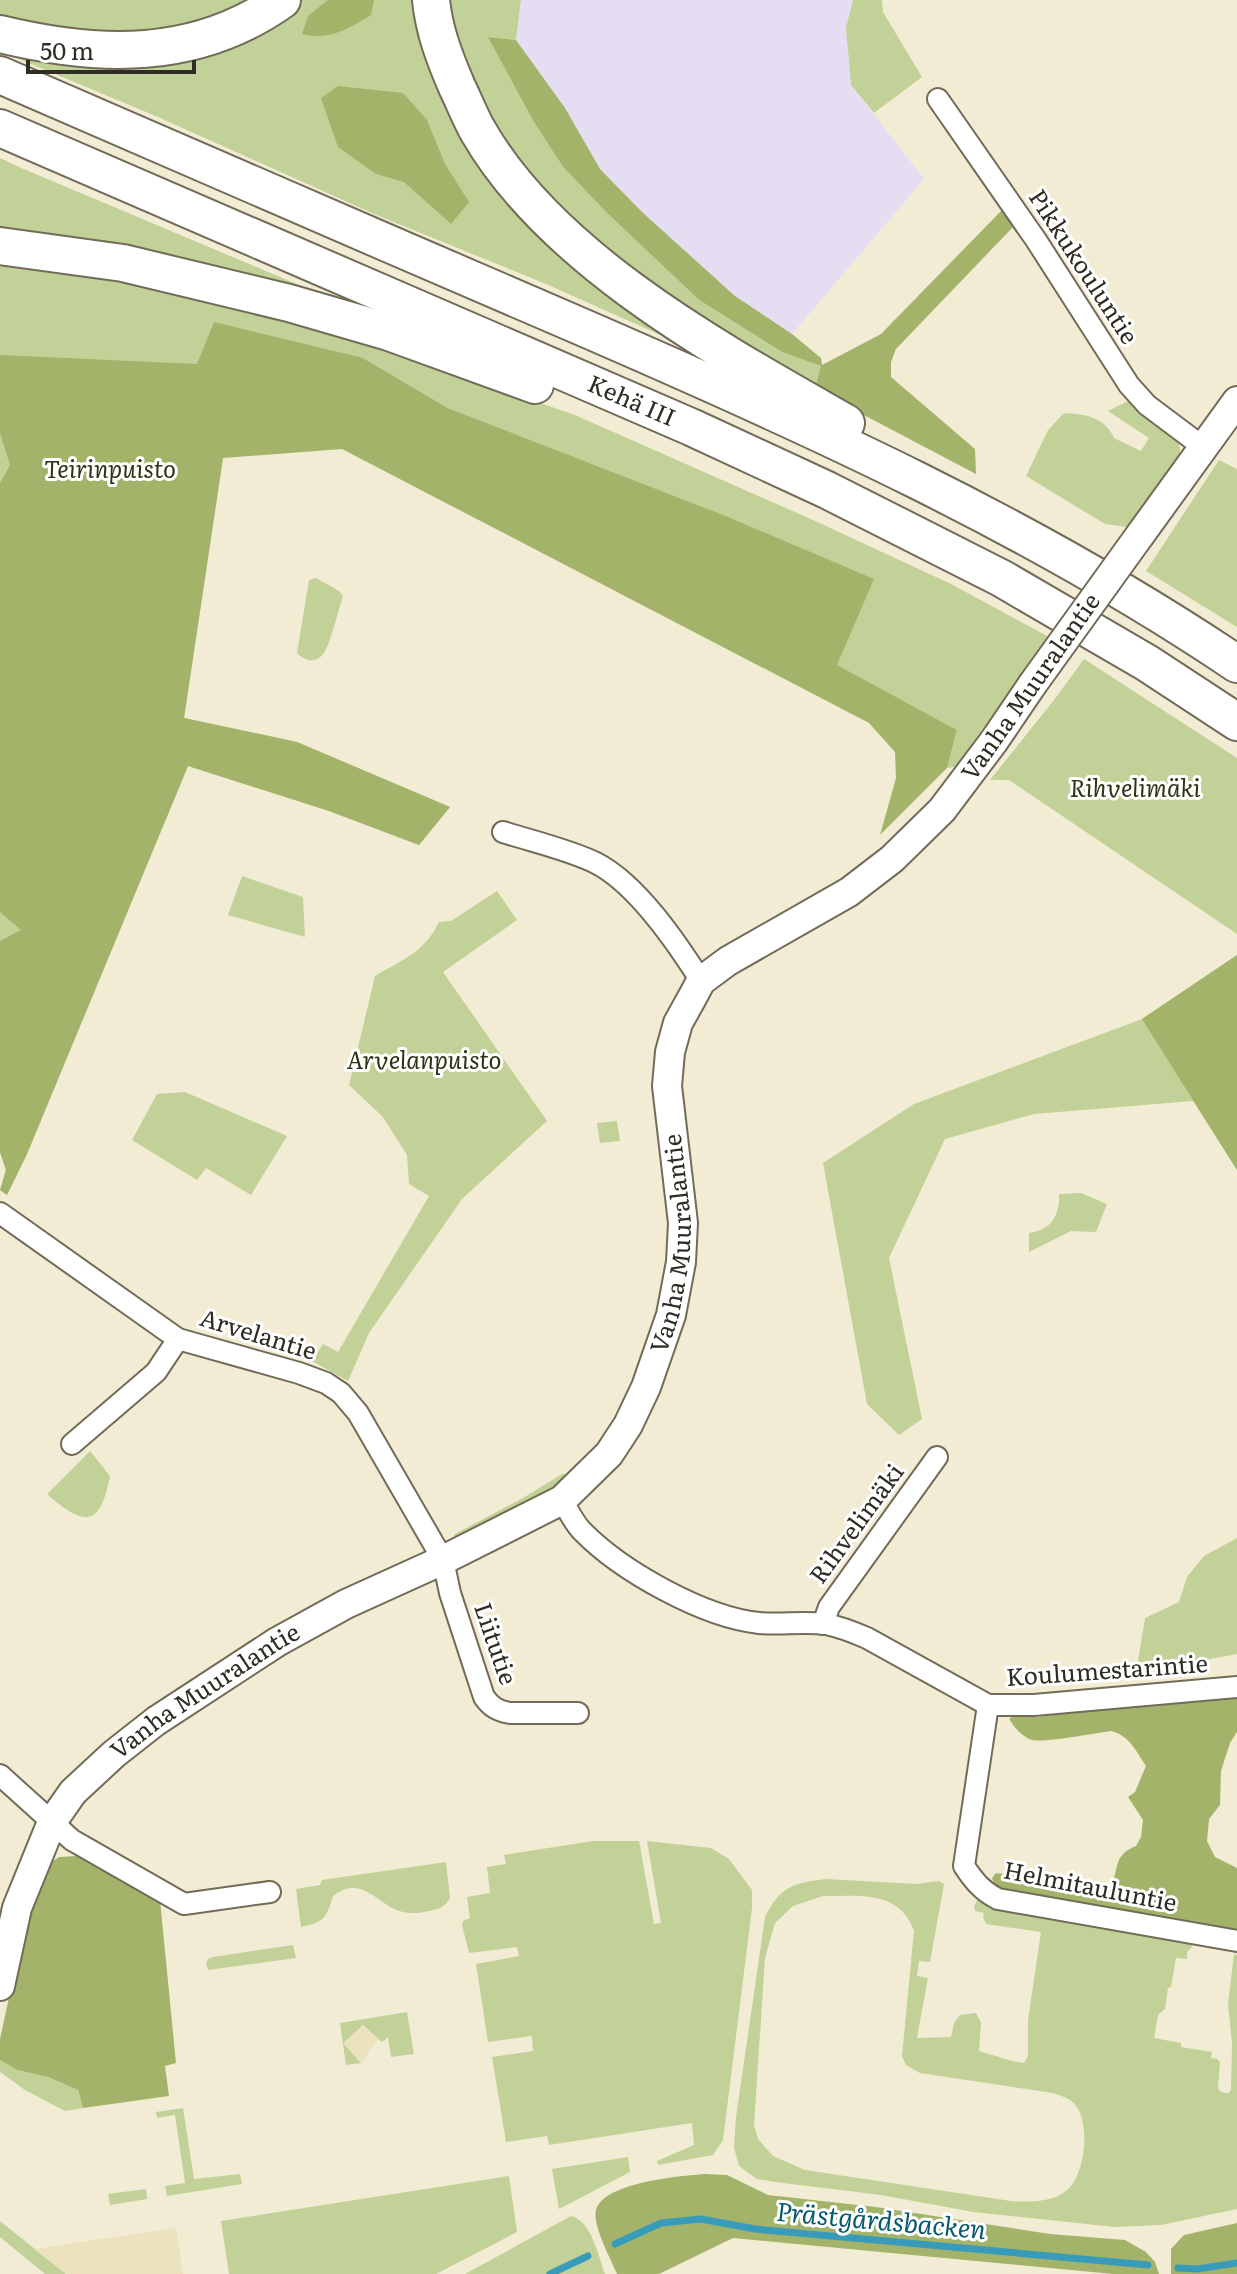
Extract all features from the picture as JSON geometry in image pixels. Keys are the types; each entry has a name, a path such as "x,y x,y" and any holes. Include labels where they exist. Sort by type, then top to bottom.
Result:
{"highway":[{"path":"0,34 71,48 112,51 155,49 197,41 232,29 282,0"},
{"path":"431,0 433,23 448,66 479,131 502,165 553,223 656,307 740,362 847,423 941,491"},
{"name":"Kehä III","path":"0,75 682,370 941,491 1054,550 1173,620 1237,664"},
{"name":"Kehä III","path":"0,128 691,427 827,490 1001,578 1147,663 1237,722"},
{"path":"0,246 123,263 289,303 389,332 580,402 691,427"}],"street":[{"name":"Pikkukouluntie","path":"938,99 1036,240 1129,385 1147,405 1203,447"},
{"name":"Vanha Muuralantie","path":"0,1986 17,1908 52,1822 73,1792 114,1754 156,1721 277,1642 346,1604 443,1560 562,1500 609,1454 628,1425 646,1387 671,1315 681,1262 683,1223 667,1086 670,1052 678,1023 701,981 728,961 849,892 892,859 942,810 1237,401"},
{"path":"503,832 593,861 615,875 651,912 701,981"},
{"name":"Arvelantie","path":"0,1213 178,1339 299,1373 326,1383 341,1393 358,1413 443,1560"},
{"path":"72,1444 156,1372 178,1339"},
{"name":"Rihvelimäki","path":"823,1624 829,1607 937,1457"},
{"name":"Koulumestarintie","path":"562,1500 580,1530 617,1561 652,1583 717,1614 756,1622 823,1624 846,1629 988,1705 1034,1705 1237,1687"},
{"name":"Liitutie","path":"443,1560 450,1593 489,1704 510,1713 578,1713"},
{"name":"Helmitauluntie","path":"988,1705 964,1866 985,1893 998,1899 1237,1941"},
{"path":"0,1775 72,1840 184,1904 270,1892"}],"shaded area":[{"path":"521,0 853,0 846,28 851,85 924,179 792,334 735,296 642,212 600,169 565,108 516,40"}],"green space":[{"path":"0,0 248,0 213,20 142,33 77,32 0,17"},
{"path":"297,0 412,0 418,32 441,100 483,172 535,229 685,346 0,51 86,64"},
{"path":"328,0 374,0 371,15 346,29 321,36 302,34 308,16"},
{"path":"441,0 521,0 516,40 489,37 564,168 699,300 782,352 821,366 814,391 610,257 506,154 476,101"},
{"path":"853,0 882,0 883,12 922,77 874,113 851,85 846,28"},
{"path":"488,37 516,40 565,108 600,169 642,212 735,296 792,334 821,358 822,365 881,334 1002,210 1013,227 896,349 891,362 891,377 975,449 976,474 814,391 821,366 782,352 699,300 564,168 534,122"},
{"path":"338,86 403,93 427,120 445,164 469,202 451,224 404,182 376,174 338,147 321,98"},
{"path":"0,158 19,167 356,309 0,232"},
{"name":"Teirinpuisto","path":"0,264 198,294 376,346 575,415 951,584 1049,637 955,767 947,768 957,730 836,665 873,579 726,516 448,408 363,358 223,458 184,718 297,742 450,807 419,845 329,811 188,766 27,1154 7,1195 0,1190 6,1170 0,1152"},
{"name":"Teirinpuisto","path":"214,322 363,358 448,408 726,516 874,579 837,665 957,730 947,768 880,835 896,778 895,752 869,723 342,449 223,458 184,718 297,742 450,807 419,845 329,811 188,766 27,1154 7,1195 0,1190 6,1170 0,1152 0,941 21,930 0,912 0,483 10,465 0,433 0,355 197,364"},
{"path":"1130,400 1169,430 1180,446 1179,458 1166,484 1127,527 1105,524 1026,476 1048,430 1064,413 1094,418 1105,425 1114,438 1141,451 1149,438 1108,411"},
{"path":"1219,460 1237,469 1237,627 1146,571"},
{"path":"316,578 343,596 326,648 321,656 311,660 297,653 309,580"},
{"name":"Rihvelimäki","path":"1084,659 1237,758 1237,934 1009,780 990,780"},
{"path":"242,876 303,897 305,937 228,915"},
{"name":"Arvelanpuisto","path":"497,891 517,920 443,972 547,1121 462,1199 369,1333 348,1381 312,1361 323,1344 338,1352 429,1196 409,1184 407,1155 383,1117 349,1085 375,976 420,948 439,922 451,921"},
{"path":"1237,955 1237,1170 1193,1101 1034,1114 945,1139 889,1258 922,1419 899,1435 867,1404 823,1163 914,1104 1142,1019"},
{"path":"1237,955 1237,1170 1142,1019"},
{"path":"185,1092 287,1136 251,1195 206,1168 197,1180 132,1140 157,1094"},
{"path":"617,1121 620,1141 600,1143 597,1123"},
{"path":"1081,1193 1107,1204 1096,1232 1071,1231 1029,1252 1029,1233 1043,1229 1053,1221 1059,1194"},
{"path":"90,1451 110,1476 101,1506 88,1517 71,1512 47,1494"},
{"path":"562,1474 571,1479 552,1492 460,1538 453,1535 523,1498"},
{"path":"1237,1538 1237,1654 1136,1673 1145,1618 1179,1602 1187,1577 1204,1556"},
{"path":"1237,1696 1237,1732 1221,1771 1220,1805 1209,1819 1207,1841 1215,1857 1237,1868 1237,1932 995,1886 992,1878 996,1873 1108,1890 1122,1855 1136,1846 1141,1837 1143,1820 1128,1797 1135,1792 1146,1766 1123,1736 1111,1731 1038,1741 1025,1737 1009,1718"},
{"path":"593,1841 639,1841 654,1924 661,1923 647,1841 711,1848 729,1859 752,1890 723,2140 713,2155 658,2165 657,2161 694,2145 692,2123 549,2145 547,2136 506,2142 492,2057 533,2051 532,2036 488,2042 476,1964 519,1956 517,1947 469,1953 462,1925 470,1918 467,1897 490,1893 487,1867 506,1864 504,1855"},
{"path":"76,1856 160,1900 176,2063 165,2066 169,2096 83,2108 78,2090 48,2077 17,2070 0,2060 0,2039 32,1902 47,1865 59,1857"},
{"path":"446,1862 450,1898 439,1908 419,1913 403,1912 370,1893 353,1888 333,1896 320,1921 301,1927 296,1889 320,1885 322,1880"},
{"path":"815,1881 916,1884 939,1881 944,1884 930,1962 919,1961 917,1976 928,1978 917,2038 951,2037 954,2023 960,2015 976,2013 981,2023 979,2051 1012,2061 1024,2063 1028,2056 1028,2020 1041,1932 986,1924 984,1913 975,1911 977,1900 1190,1941 1192,1947 1187,1952 1187,1959 1176,1958 1165,2009 1158,2015 1154,2038 1181,2043 1181,2047 1212,2052 1211,2058 1220,2062 1218,2088 1228,2093 1231,2090 1232,2043 1228,2004 1234,1954 1237,1955 1237,2209 1161,2225 1115,2227 973,2212 881,2195 775,2182 757,2179 739,2166 734,2148 736,2117 765,1917 782,1892","holes":["823,1896 877,1898 899,1908 908,1918 914,1931 902,2056 906,2065 920,2073 1053,2093 1077,2107 1084,2129 1083,2156 1075,2179 1064,2192 1042,2200 1011,2201 805,2170 773,2156 758,2139 754,2125 765,1958 775,1923 793,1906"]},
{"path":"293,1945 296,1958 208,1970 206,1963 213,1957"},
{"path":"407,2012 414,2054 391,2057 388,2037 382,2042 363,2025 344,2043 361,2063 346,2065 340,2023"},
{"path":"0,2060 17,2070 48,2077 78,2090 83,2108 65,2111 25,2090 0,2072"},
{"path":"183,2108 194,2179 240,2174 242,2184 167,2196 165,2186 185,2183 175,2115 157,2118 156,2112"},
{"path":"628,2157 630,2172 559,2209 552,2169"},
{"path":"704,2174 727,2175 768,2195 876,2207 1050,2234 1125,2240 1146,2252 1155,2262 1159,2274 1113,2274 733,2238 659,2274 617,2274 597,2224 596,2210 602,2200 644,2182"},
{"path":"509,2176 517,2232 436,2274 229,2274 221,2221"},
{"path":"146,2189 147,2199 110,2205 108,2194"},
{"path":"571,2216 578,2219 589,2232 605,2274 465,2274"},
{"path":"0,2221 66,2274 45,2274 0,2237"},
{"path":"1237,2223 1237,2274 1171,2274 1171,2249 1184,2235"}],"sand":[{"path":"363,2025 378,2039 361,2063 343,2043"},
{"path":"176,2228 183,2274 66,2274 34,2249"}],"waterway":[{"name":"Prästgårdsbacken","path":"615,2244 661,2223 701,2219 755,2229 1148,2265"},
{"name":"Prästgårdsbacken","path":"550,2274 588,2256"},
{"name":"Prästgårdsbacken","path":"1178,2268 1197,2269 1237,2263"}]}
